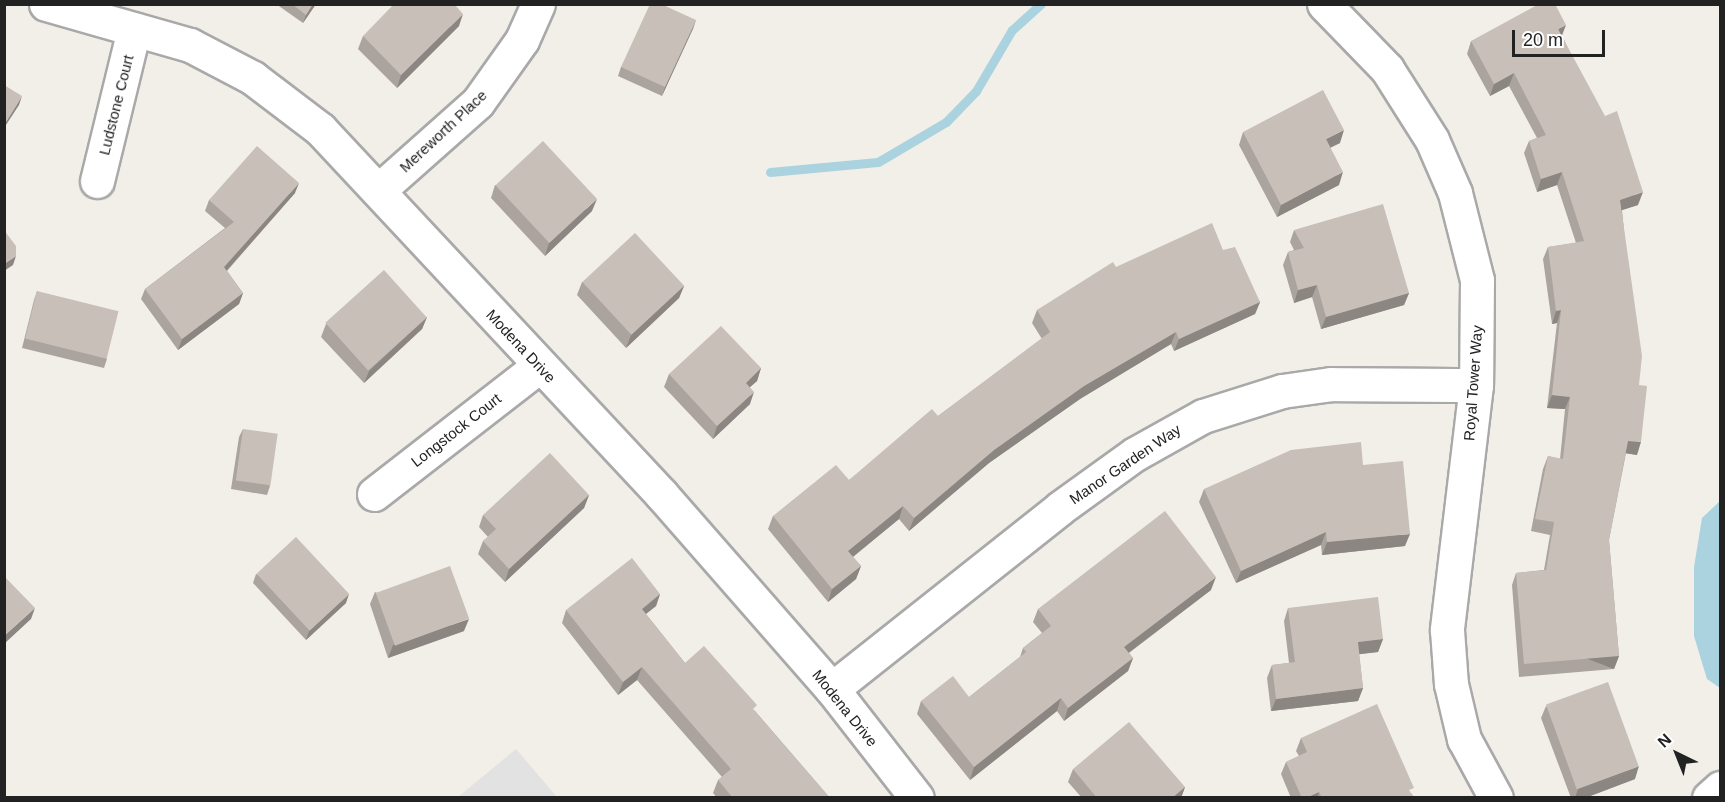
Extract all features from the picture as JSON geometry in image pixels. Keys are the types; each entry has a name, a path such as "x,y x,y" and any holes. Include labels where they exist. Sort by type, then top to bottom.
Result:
{"street":[{"name":"Modena Drive","path":"46,4 190,45 254,78 320,129 662,495 832,689 917,798"},
{"name":"Mereworth Place","path":"379,190 478,102 516,49 538,4"},
{"name":"Royal Tower Way","path":"1324,4 1367,46 1404,92 1432,140 1455,193 1477,280 1476,385 1447,630 1451,684 1464,740 1496,798"},
{"name":"Ludstone Court","path":"97,181 134,29"},
{"name":"Longstock Court","path":"374,494 539,366"},
{"name":"Manor Garden Way","path":"832,689 1060,507 1134,454 1203,416 1282,391 1331,384 1476,385"},
{"path":"1708,798 1720,788"}],"shaded area":[{"path":"516,749 557,797 458,797"}],"water":[{"path":"1720,501 1720,688 1707,679 1694,636 1694,567 1702,518"}],"building":[{"path":"292,4 313,4 306,15"},
{"path":"394,4 454,4 463,14 401,75 363,36"},
{"path":"650,4 661,4 696,20 665,87 621,67"},
{"path":"1539,4 1555,4 1566,25 1558,29 1605,116 1617,111 1643,192 1620,200 1642,356 1639,385 1647,386 1641,442 1628,441 1609,540 1619,656 1524,664 1516,573 1546,570 1554,522 1535,519 1548,456 1563,459 1570,397 1552,395 1561,310 1556,311 1548,247 1584,241 1562,172 1541,179 1529,141 1546,135 1514,73 1494,84 1471,41"},
{"path":"4,85 22,96 4,125"},
{"path":"1323,90 1344,130 1326,139 1343,172 1281,205 1243,132"},
{"path":"543,141 597,199 549,243 495,185"},
{"path":"257,146 299,183 224,267 243,293 182,339 145,289 234,222 209,200"},
{"path":"1383,204 1409,293 1326,317 1317,285 1298,290 1288,252 1304,248 1294,230"},
{"path":"1212,223 1223,250 1235,247 1260,302 1179,339 1176,332 1084,386 994,450 914,518 903,506 848,551 861,566 832,589 773,516 836,465 849,480 932,409 938,416 1050,332 1037,310 1113,262 1116,267"},
{"path":"4,230 16,246 16,256 4,264"},
{"path":"635,233 684,286 631,335 582,282"},
{"path":"384,270 427,318 368,370 325,323"},
{"path":"37,291 119,311 107,359 25,339"},
{"path":"721,326 761,368 746,383 754,392 717,426 669,374"},
{"path":"243,429 278,434 270,485 236,480"},
{"path":"1361,442 1363,465 1403,461 1410,534 1327,542 1326,532 1241,571 1204,489 1291,450"},
{"path":"550,453 589,495 509,569 483,541 496,529 483,515"},
{"path":"1165,511 1216,577 1124,647 1133,658 1068,708 1061,698 974,767 921,701 953,676 969,697 1026,652 1023,648 1051,626 1038,609"},
{"path":"296,537 349,594 310,631 257,574"},
{"path":"632,558 660,594 642,609 685,663 704,646 757,705 753,709 830,798 733,798 718,780 731,769 642,667 623,682 566,610"},
{"path":"450,566 469,619 395,646 376,593"},
{"path":"4,576 35,608 4,636"},
{"path":"1378,597 1383,639 1358,642 1363,688 1276,699 1272,665 1295,662 1288,608"},
{"path":"1608,682 1639,767 1577,789 1546,705"},
{"path":"1377,704 1414,788 1409,790 1414,798 1322,798 1319,792 1302,798 1286,762 1307,752 1301,738"},
{"path":"1129,722 1185,787 1172,798 1097,798 1073,769"}],"waterway":[{"path":"770,172 878,162 946,122 976,91 1012,30 1041,4"}]}
